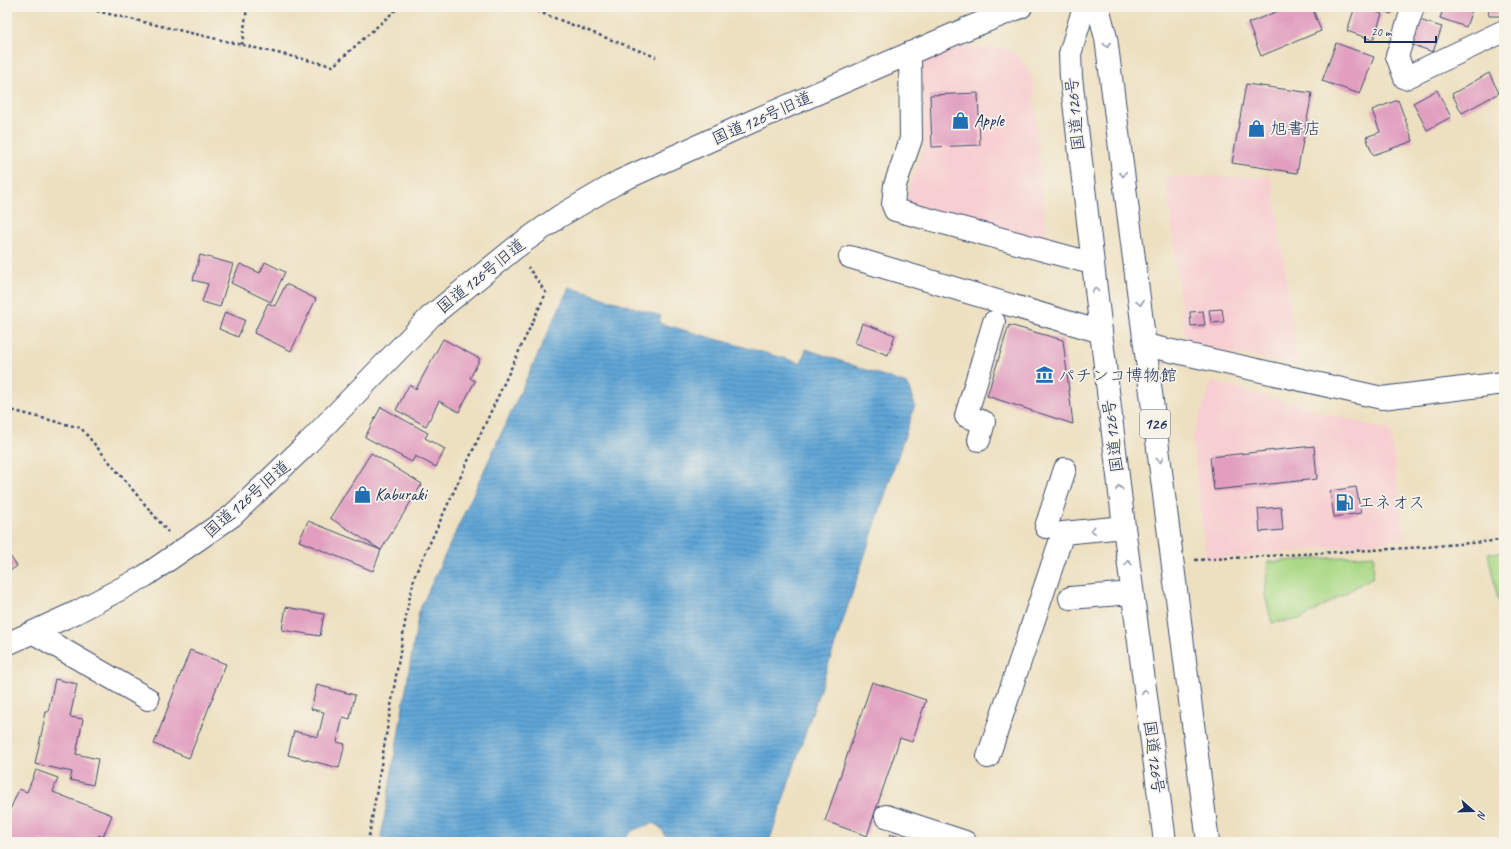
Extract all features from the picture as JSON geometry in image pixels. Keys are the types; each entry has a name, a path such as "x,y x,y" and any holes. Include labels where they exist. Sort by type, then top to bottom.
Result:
{"main road":[{"name":"国道126号旧道","path":"7,644 34,633 145,576 184,551 232,516 308,443 430,317 515,248 560,216 620,181 910,53 1021,7"},
{"name":"国道126号","path":"1084,7 1070,54 1091,262 1101,332 1132,593 1165,842"},
{"name":"126","path":"1098,7 1106,38 1208,842"},
{"path":"1413,7 1397,56 1404,78 1504,31"},
{"path":"910,53 911,139 895,186 893,205 896,210 1091,262"},
{"path":"850,257 1101,332"},
{"path":"979,440 984,422 966,416 994,322"},
{"path":"1145,345 1382,398 1504,383"},
{"path":"988,757 1054,530 1065,469"},
{"path":"1054,530 1124,527"},
{"path":"1070,598 1132,593"},
{"path":"34,633 148,699"},
{"path":"886,816 965,842"}],"path":[{"path":"79,7 333,66 399,7"},
{"path":"242,45 247,7"},
{"path":"526,7 656,57"},
{"path":"368,842 408,605 415,575 546,293 515,248"},
{"path":"7,409 80,428 184,551"},
{"path":"1172,559 1202,560 1425,547 1504,540"}],"shaded area":[{"path":"960,47 1004,48 1018,54 1033,79 1046,241 904,203 923,148 921,63"},
{"path":"1166,177 1272,177 1298,365 1185,345"},
{"path":"1212,381 1380,428 1390,428 1405,540 1206,560 1192,437"}],"green space":[{"path":"1504,552 1504,629 1488,553"},
{"path":"1374,555 1373,577 1301,619 1272,623 1265,595 1268,562"}],"water":[{"path":"569,287 661,316 659,323 801,363 806,349 907,384 915,405 769,842 669,842 661,828 653,823 633,830 622,842 397,842 381,837 419,611"}],"building":[{"path":"1288,7 1312,7 1321,31 1261,56 1248,23"},
{"path":"1355,7 1361,7 1382,14 1373,40 1347,31"},
{"path":"1372,7 1393,7 1391,14"},
{"path":"1444,7 1473,7 1466,27 1440,18"},
{"path":"1488,7 1504,7 1504,16 1489,16"},
{"path":"1416,19 1442,27 1433,52 1407,43"},
{"path":"1336,43 1374,57 1360,94 1322,81"},
{"path":"1489,73 1499,93 1462,113 1452,94"},
{"path":"1246,84 1312,93 1297,173 1232,163"},
{"path":"1437,90 1451,117 1427,130 1413,103"},
{"path":"978,93 980,145 932,147 930,95"},
{"path":"1398,100 1413,141 1373,155 1366,137 1380,132 1372,110"},
{"path":"200,255 233,264 220,307 202,302 208,284 193,280"},
{"path":"265,262 285,272 271,302 231,283 240,264 260,273"},
{"path":"286,284 316,299 291,351 254,333 268,303 275,306"},
{"path":"1222,309 1224,322 1211,323 1209,310"},
{"path":"1203,311 1205,325 1191,326 1190,312"},
{"path":"225,312 245,320 238,337 219,329"},
{"path":"862,323 895,335 888,355 855,343"},
{"path":"1009,325 1063,340 1073,424 987,396"},
{"path":"443,339 480,359 470,378 475,381 459,412 439,401 426,426 396,410 409,385 416,389"},
{"path":"381,407 428,433 425,438 445,449 436,467 415,456 412,462 365,437"},
{"path":"1314,446 1317,479 1214,490 1210,457"},
{"path":"371,453 422,484 381,550 330,518"},
{"path":"1356,487 1361,513 1334,517 1330,491"},
{"path":"1281,507 1283,530 1260,532 1258,509"},
{"path":"308,521 381,550 373,571 299,541"},
{"path":"7,552 17,566 7,573"},
{"path":"286,607 324,614 320,636 282,630"},
{"path":"190,650 226,664 189,758 154,744"},
{"path":"55,679 77,684 70,717 83,719 76,754 98,759 93,785 70,780 72,772 35,764 46,712 48,712"},
{"path":"872,682 926,700 912,742 900,738 867,836 825,821"},
{"path":"317,685 355,695 350,719 343,717 337,742 345,744 339,768 288,755 294,731 318,737 324,712 311,709"},
{"path":"36,770 58,778 53,792 112,815 103,837 99,835 97,840 102,842 7,841 9,836 7,835 7,817 19,789 27,792"},
{"path":"890,834 914,842 888,842"}],"place":[{"name":"Apple","path":"961,120"},
{"name":"旭書店","path":"1257,128"},
{"name":"パチンコ博物館","path":"1045,375"},
{"name":"Kaburaki","path":"362,494"},
{"name":"エネオス","path":"1345,502"}]}
